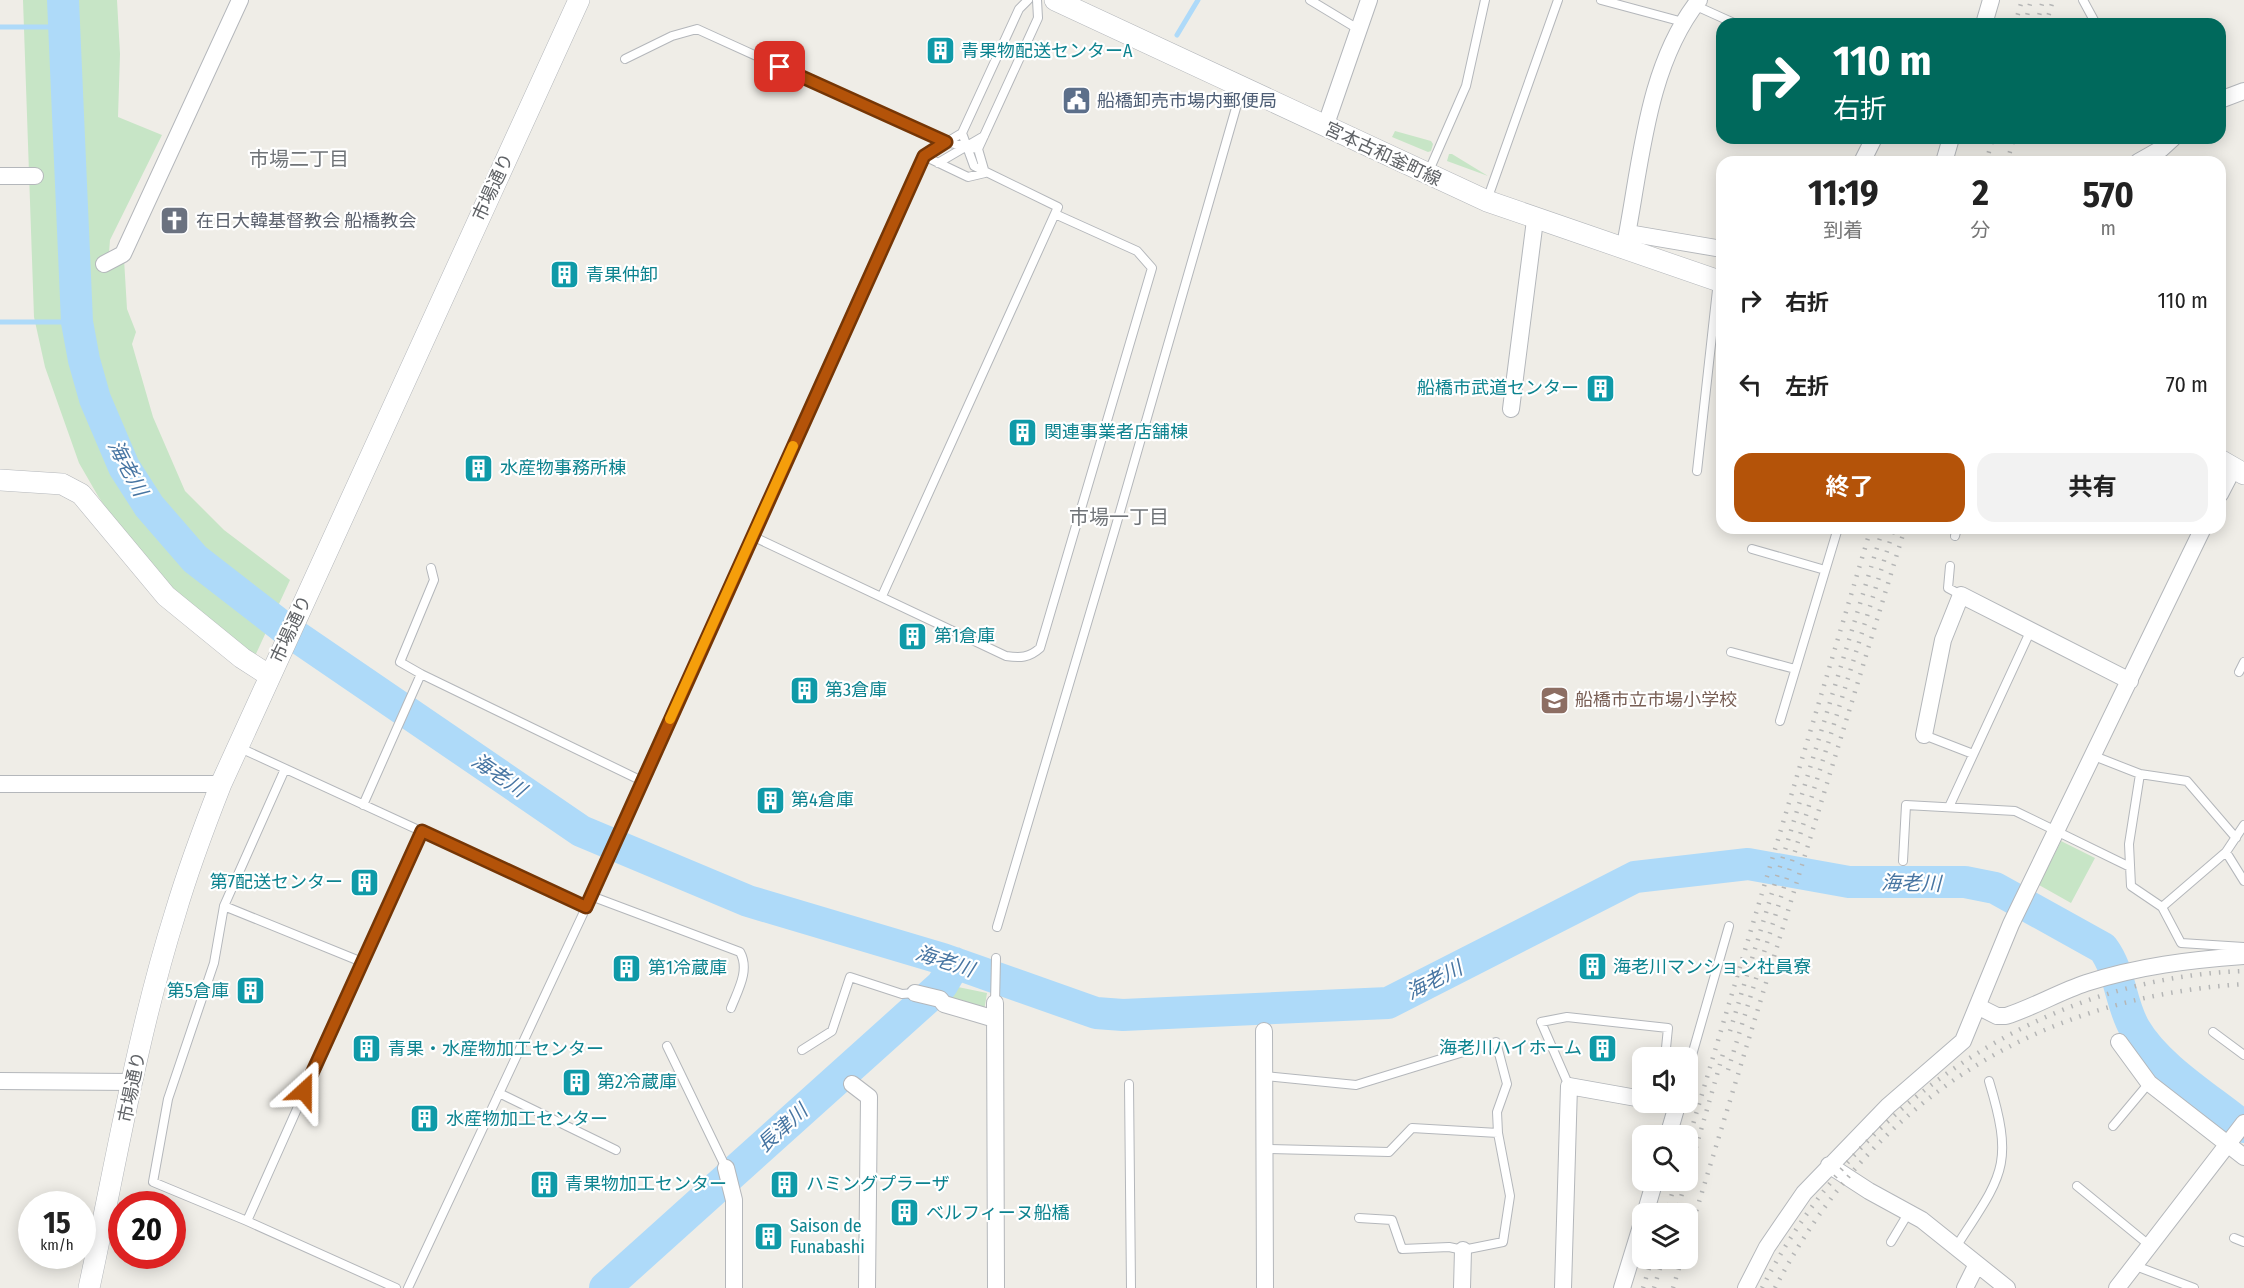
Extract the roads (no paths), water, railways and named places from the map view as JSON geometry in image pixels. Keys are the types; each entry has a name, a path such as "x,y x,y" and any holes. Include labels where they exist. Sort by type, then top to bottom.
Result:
{"street":[{"path":"105,264 123,254 240,0"},
{"name":"市場通り","path":"89,1288 133,1082 174,916 221,784 579,0"},
{"name":"宮本古和釜町線","path":"1055,0 1086,7 1242,87 1487,201 1535,219 1626,241 1716,280"},
{"path":"1325,127 1369,0"},
{"path":"1986,18 1991,0"},
{"path":"1696,3 1683,22 1652,98 1626,241 1716,248"},
{"path":"2226,98 2244,91"},
{"path":"2149,156 2167,144"},
{"path":"0,176 35,176"},
{"path":"1511,409 1535,219"},
{"path":"2226,482 2233,467"},
{"path":"0,480 48,482 72,488 94,509 166,596 242,658 270,676"},
{"path":"1746,1288 1785,1218 1829,1165 1888,1106 1963,1041 1979,1007 2014,916 2094,756 2200,534"},
{"path":"1924,735 1943,640 1961,596 2130,681"},
{"path":"0,784 221,784"},
{"path":"1979,1007 1997,1016 2006,1016 2129,970 2179,961 2244,956"},
{"path":"917,993 940,999 944,1004 995,1011 996,1288"},
{"path":"1264,1031 1265,1288"},
{"path":"2119,1042 2149,1083 2231,1141 2244,1157"},
{"path":"0,1082 133,1082"},
{"path":"852,1084 869,1097 867,1288"},
{"path":"1563,1288 1569,1086 1632,1097"},
{"path":"2117,1288 2244,1123"},
{"path":"1829,1165 1869,1191 1909,1212 2007,1288"},
{"path":"726,1167 735,1200 734,1288"},
{"path":"1462,1250 1462,1288"},
{"path":"1622,1288 1632,1256"},
{"path":"1965,1288 1977,1264"}],"lane":[{"path":"408,1288 604,868 924,156 962,133 1019,9 1028,0"},
{"path":"985,173 978,149 1038,18 1037,0"},
{"path":"1310,0 1358,29"},
{"path":"1427,175 1466,86 1485,0"},
{"path":"1487,201 1558,0"},
{"path":"1601,0 1683,22"},
{"path":"2083,0 2093,18"},
{"path":"1696,3 1725,18"},
{"path":"625,59 672,36 697,29 946,142 978,149"},
{"path":"997,927 1115,529 1242,87"},
{"path":"882,596 1058,207 974,166 962,133"},
{"path":"938,163 984,136"},
{"path":"924,156 968,177 985,173"},
{"path":"752,536 1006,656 1020,658 1033,655 1045,637 1152,268 1137,251 1055,214"},
{"path":"1697,471 1716,315"},
{"path":"1780,721 1836,534"},
{"path":"1752,549 1825,570"},
{"path":"1950,566 1948,588 1961,596"},
{"path":"431,568 434,580 400,662 421,675 642,781"},
{"path":"1949,807 2030,632"},
{"path":"1731,652 1796,669"},
{"path":"2239,672 2244,662"},
{"path":"363,805 421,675"},
{"path":"1924,735 1973,754"},
{"path":"238,747 586,907"},
{"path":"2094,756 2140,774 2187,781 2236,838"},
{"path":"285,769 224,906 214,963 168,1099 153,1182 247,1221 396,1288"},
{"path":"2140,774 2129,844 2131,885 2162,907 2181,943 2244,947"},
{"path":"1903,861 1906,805 2015,811 2130,867"},
{"path":"2162,907 2226,852 2244,825"},
{"path":"247,1221 422,831"},
{"path":"2226,852 2244,881"},
{"path":"591,896 740,952 745,962 744,972 731,1008"},
{"path":"224,906 362,962"},
{"path":"1694,1047 1728,926"},
{"path":"995,1011 996,958"},
{"path":"802,1050 832,1031 850,978 902,994 917,993"},
{"path":"1569,1086 1541,1022 1567,1017 1668,1028 1666,1047"},
{"path":"2214,1032 2244,1054"},
{"path":"1264,1076 1356,1085 1496,1042 1507,1084 1497,1112 1498,1132 1510,1196 1503,1242 1462,1250 1449,1247 1402,1249 1392,1220 1359,1218"},
{"path":"667,1046 726,1167"},
{"path":"1956,1247 1994,1188 2001,1169 2003,1136 1989,1081"},
{"path":"2113,1126 2149,1083"},
{"path":"1129,1084 1131,1288"},
{"path":"499,1093 616,1150"},
{"path":"1265,1149 1389,1152 1412,1128 1498,1132"},
{"path":"2078,1186 2149,1245"},
{"path":"1890,1242 1909,1212"},
{"path":"2234,1238 2244,1242"},
{"path":"2133,1265 2194,1288"}],"waterway":[{"name":"海老川","path":"63,0 77,322 84,360 95,399 124,467 149,506 195,559 284,628 581,831 748,901 943,959 1096,1013 1123,1015 1388,1003 1635,877 1748,864 1849,882 1965,882 1995,888 2103,948 2113,967 2130,1019 2145,1043 2185,1082 2244,1127"},
{"path":"1177,35 1198,0"},
{"path":"0,27 64,27"},
{"path":"0,322 77,322"},
{"name":"長津川","path":"605,1288 942,985 955,963"}],"railway":[{"path":"2017,18 2022,0"},
{"path":"2026,18 2031,0"},
{"path":"2038,18 2043,0"},
{"path":"2048,18 2053,0"},
{"path":"1988,156 1991,144"},
{"path":"2009,156 2012,144"},
{"path":"1693,1125 1869,534"},
{"path":"1730,1031 1881,534"},
{"path":"1728,1070 1892,534"},
{"path":"1698,1205 1903,534"},
{"path":"1762,1288 1801,1223 1847,1163 1901,1110 1960,1064 2025,1027 2095,998 2168,979 2244,971"},
{"path":"1775,1288 1814,1222 1860,1164 1911,1113 1967,1071 2029,1037 2096,1011 2168,993 2244,984"},
{"path":"1698,1140 1723,1054"},
{"path":"1669,1203 1673,1191"},
{"path":"1679,1203 1683,1191"},
{"path":"1643,1288 1649,1269"},
{"path":"1654,1288 1660,1269"},
{"path":"1673,1288 1679,1269"}],"place":[{"name":"青果物配送センターA","path":"940,51"},
{"name":"船橋卸売市場内郵便局","path":"1076,101"},
{"name":"在日大韓基督教会 船橋教会","path":"175,221"},
{"name":"青果仲卸","path":"565,275"},
{"name":"船橋市武道センター","path":"1600,388"},
{"name":"関連事業者店舗棟","path":"1023,432"},
{"name":"水産物事務所棟","path":"479,468"},
{"name":"第1倉庫","path":"913,636"},
{"name":"第3倉庫","path":"804,690"},
{"name":"船橋市立市場小学校","path":"1554,700"},
{"name":"第4倉庫","path":"770,800"},
{"name":"第7配送センター","path":"364,882"},
{"name":"海老川マンション社員寮","path":"1592,967"},
{"name":"第1冷蔵庫","path":"627,968"},
{"name":"第5倉庫","path":"250,991"},
{"name":"海老川ハイホーム","path":"1603,1048"},
{"name":"青果・水産物加工センター","path":"367,1049"},
{"name":"第2冷蔵庫","path":"576,1082"},
{"name":"水産物加工センター","path":"425,1119"},
{"name":"青果物加工センター","path":"544,1184"},
{"name":"ハミングプラーザ","path":"785,1184"},
{"name":"ベルフィーヌ船橋","path":"905,1213"},
{"name":"Saison de Funabashi","path":"769,1236"}],"district":[{"name":"市場二丁目","path":"299,159"},
{"name":"市場一丁目","path":"1119,517"}]}
